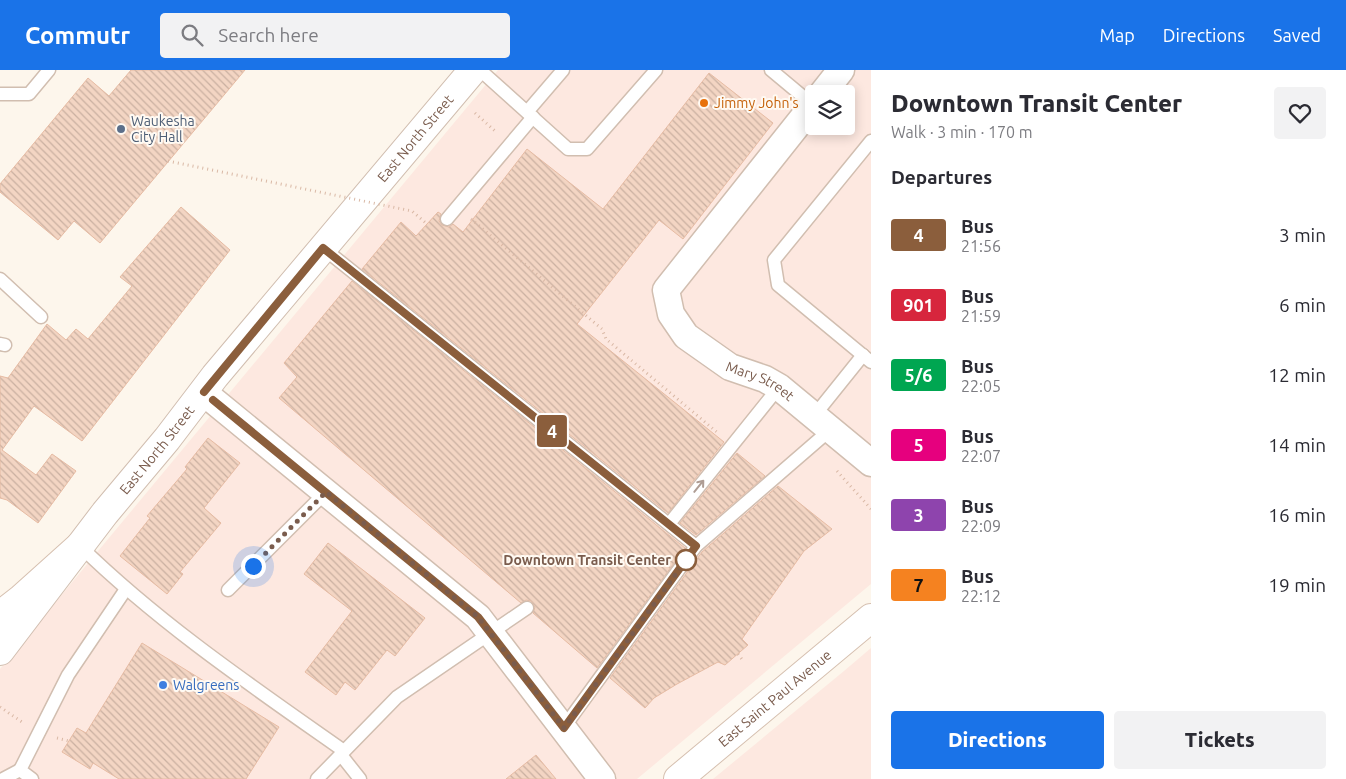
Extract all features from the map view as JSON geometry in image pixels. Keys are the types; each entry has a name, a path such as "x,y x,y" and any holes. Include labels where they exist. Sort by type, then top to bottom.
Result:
{"street":[{"name":"East North Street","path":"0,651 105,513 168,440 204,392 473,70"},
{"path":"829,85 841,70"},
{"name":"Mary Street","path":"805,115 666,290 671,314 686,336 730,367 764,379 779,388 871,463"},
{"path":"204,392 478,617 602,779"},
{"path":"0,615 80,546"},
{"name":"East Saint Paul Avenue","path":"678,779 871,618"}],"lane":[{"path":"0,94 29,94 49,70"},
{"path":"480,70 568,149 587,149 656,70"},
{"path":"447,219 510,144 563,70"},
{"path":"771,70 805,93"},
{"path":"564,728 696,546 810,447 822,423 867,359 778,285 774,260 871,141"},
{"path":"323,248 696,546"},
{"path":"0,279 41,317"},
{"path":"669,524 779,388"},
{"path":"228,590 326,492"},
{"path":"80,546 108,574 199,648 342,753 360,779"},
{"path":"4,779 20,770 68,676 126,589"},
{"path":"317,779 397,696 527,608"},
{"path":"20,770 32,779"}],"path":[{"path":"475,113 510,144"},
{"path":"168,161 412,211 427,224"},
{"path":"467,216 602,330 606,339 720,435 725,429"},
{"path":"810,447 830,464 871,509"},
{"path":"738,654 744,662"}],"shaded area":[{"path":"498,70 871,70 871,584 637,779 0,779 0,669"},
{"path":"871,648 871,779 713,779 844,671"}],"building":[{"name":"Waukesha City Hall","path":"131,70 245,70 100,243 74,221 58,240 0,192 0,184 88,78 109,96"},
{"path":"709,73 773,123 683,239 659,220 577,324 724,442 668,513 362,269 401,222 416,236 438,212 441,214 439,221 442,225 449,227 453,224 463,232 527,149 603,209"},
{"path":"181,207 230,250 82,441 34,406 2,450 36,475 52,454 76,471 38,523 7,500 0,498 0,376 8,378 47,324 66,340 76,329 88,339 132,286 120,277"},
{"path":"352,281 685,548 597,668 533,613 535,607 531,601 526,600 521,603 279,398 297,377 284,363"},
{"path":"208,438 240,463 204,508 221,523 180,572 183,574 167,594 120,556 150,518 147,516 187,469 185,467"},
{"path":"737,453 765,476 696,535 680,523"},
{"path":"778,486 832,529 804,551 742,639 748,645 725,665 718,662 677,684 654,698 645,708 610,678 702,552"},
{"path":"328,543 425,618 395,656 387,650 355,690 345,682 336,695 305,672 352,611 304,574"},
{"name":"Walgreens","path":"142,643 279,727 246,779 119,779 93,763 90,769 62,752 77,728 86,733"},
{"path":"536,755 556,779 506,779"}],"bus line":[{"name":"4","path":"204,392 215,376 323,248 696,546 564,728 478,617 213,400"}],"place":[{"name":"Jimmy John's","path":"704,103"},
{"name":"Waukesha City Hall","path":"121,129"},
{"name":"Downtown Transit Center","path":"686,560"},
{"name":"Walgreens","path":"163,685"}],"route":[{"path":"253,566 326,492 478,617 564,728 686,560"}]}
